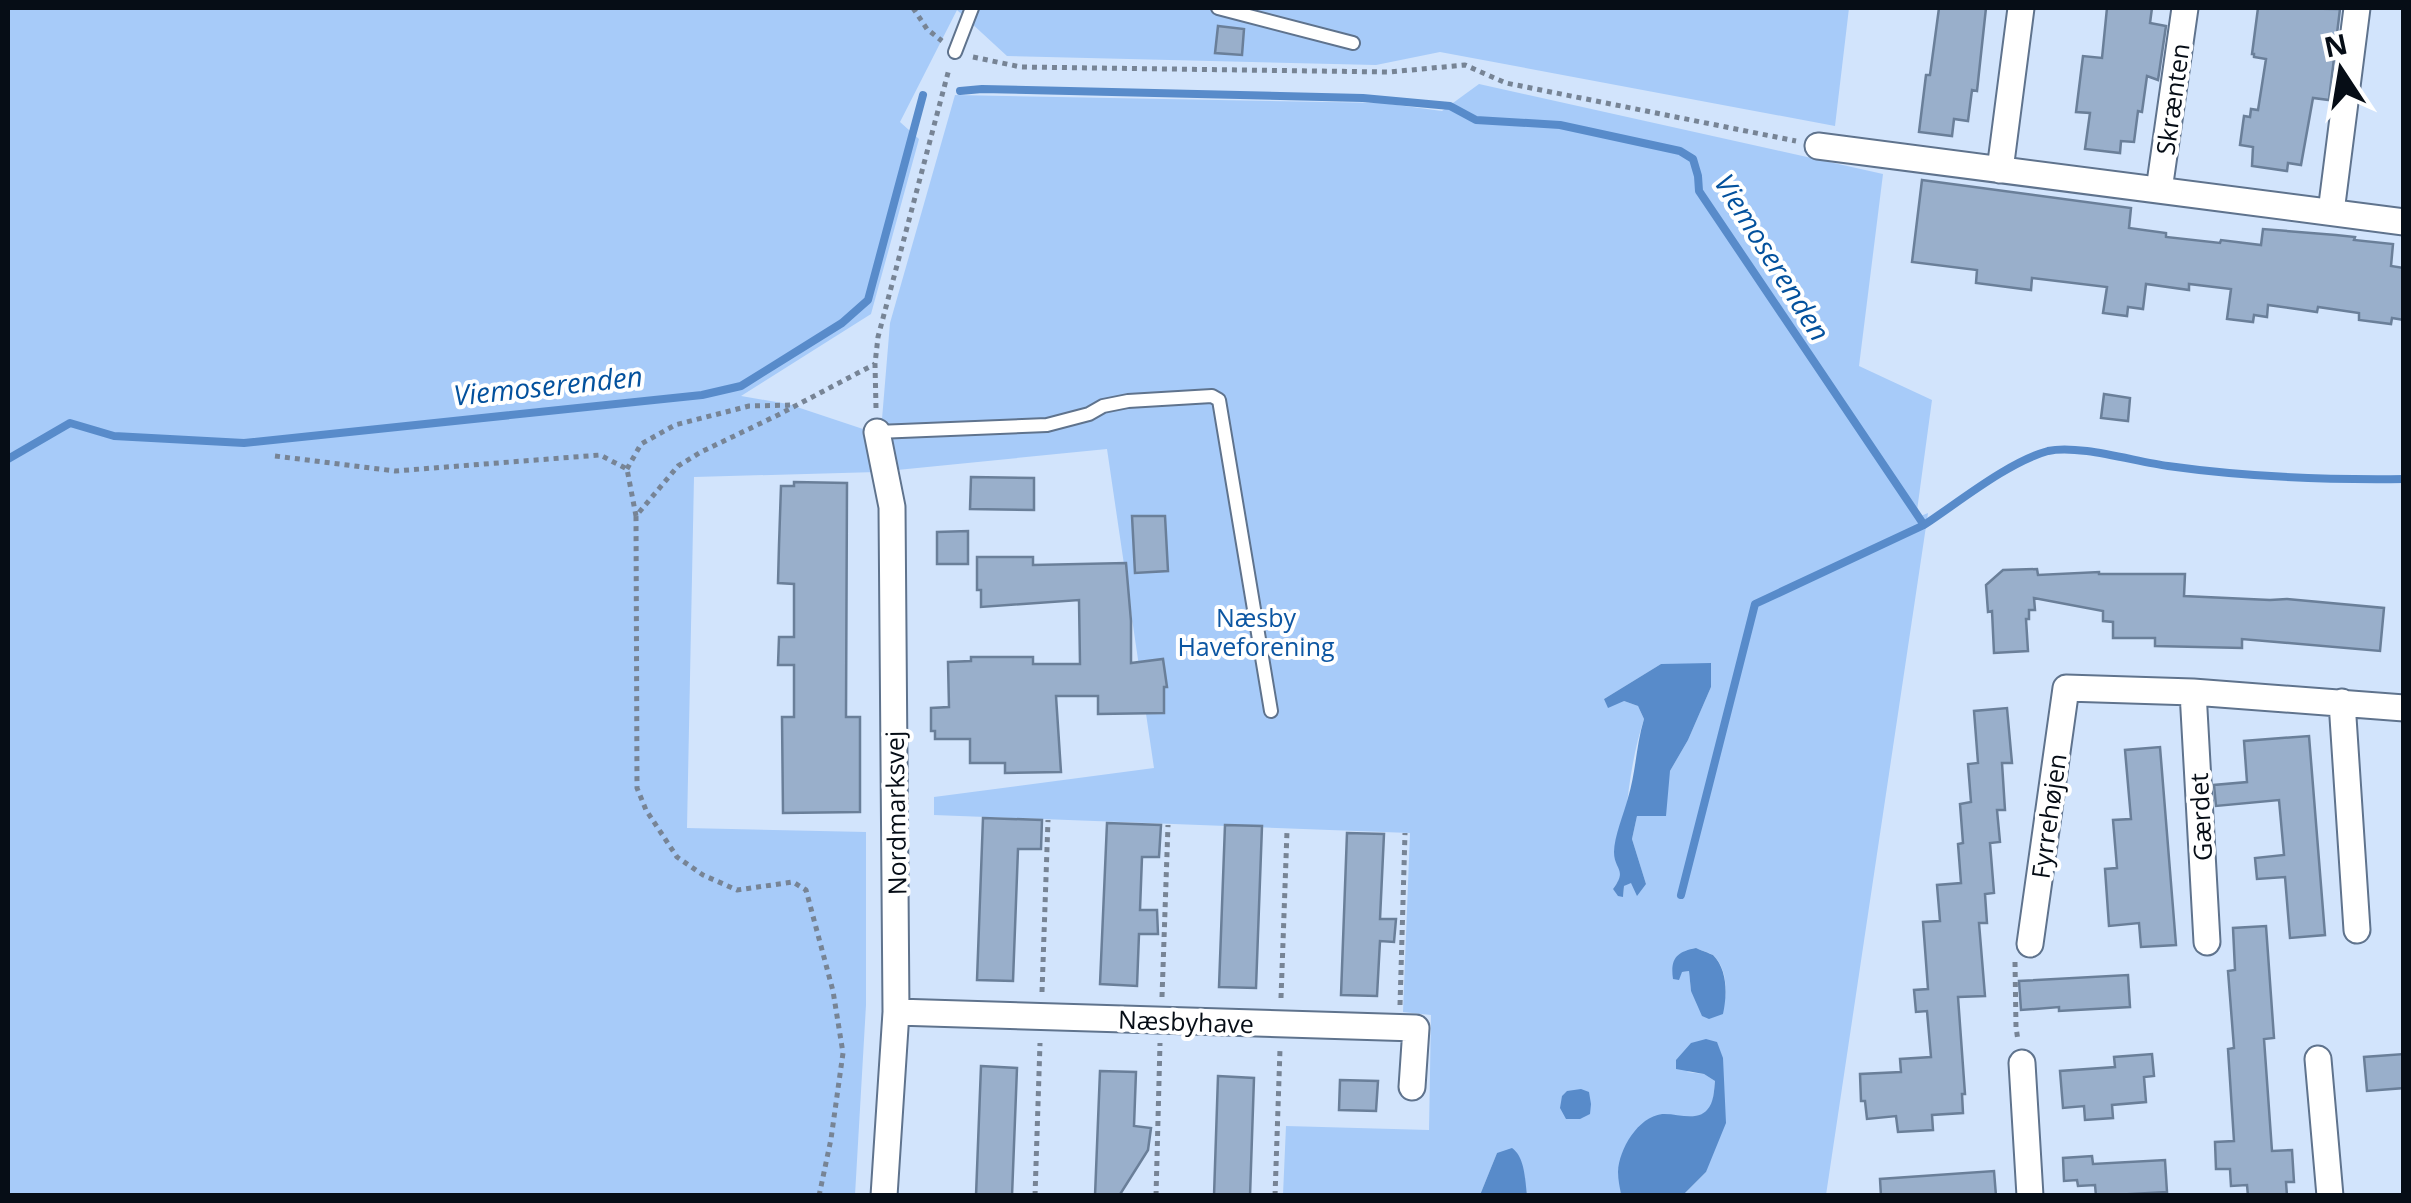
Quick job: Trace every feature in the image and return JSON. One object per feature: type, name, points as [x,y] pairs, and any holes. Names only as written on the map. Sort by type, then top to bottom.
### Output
[{"type":"street","points":[[2000,170],[2022,8]]},
{"type":"street","name":"Skrænten","points":[[2159,190],[2185,8]]},
{"type":"street","points":[[2331,212],[2357,8]]},
{"type":"street","name":"Skrænten","points":[[1818,146],[2404,222]]},
{"type":"street","name":"Nordmarksvej","points":[[878,432],[892,507],[896,1012],[884,1196]]},
{"type":"street","name":"Fyrrehøjen","points":[[2030,944],[2066,688],[2193,692]]},
{"type":"street","points":[[2193,692],[2404,708]]},
{"type":"street","name":"Gærdet","points":[[2193,692],[2207,942]]},
{"type":"street","points":[[2342,702],[2356,930]]},
{"type":"street","name":"Næsbyhave","points":[[896,1012],[1399,1028]]},
{"type":"street","points":[[1399,1028],[1416,1028],[1412,1087]]},
{"type":"street","points":[[2318,1059],[2330,1196]]},
{"type":"street","points":[[2022,1064],[2030,1196]]},
{"type":"lane","points":[[956,52],[972,8]]},
{"type":"lane","points":[[1218,8],[1353,44]]},
{"type":"lane","points":[[878,432],[1047,425],[1128,401],[1212,396],[1219,400],[1272,711]]},
{"type":"path","points":[[913,8],[928,29],[956,52],[1021,67],[1389,72],[1465,65],[1506,83],[1818,146]]},
{"type":"path","points":[[878,432],[874,364],[878,337],[945,79],[956,52]]},
{"type":"path","points":[[636,516],[678,466],[874,364]]},
{"type":"path","points":[[797,405],[749,406],[675,425],[641,444],[626,469],[636,516],[636,788],[676,857],[703,875],[737,890],[793,882],[806,890],[843,1053],[820,1196]]},
{"type":"path","points":[[275,456],[394,471],[600,454],[626,469]]},
{"type":"path","points":[[1399,1028],[1405,834]]},
{"type":"path","points":[[2022,1064],[2016,1027],[2015,962],[2030,944]]},
{"type":"green space","name":"Næsby Haveforening","points":[[8,8],[1849,8],[1835,126],[1440,52],[1376,65],[1007,56],[957,10],[900,122],[919,139],[871,314],[741,396],[788,404],[869,431],[878,467],[890,323],[955,95],[1382,103],[1442,111],[1479,84],[1883,174],[1859,366],[1932,400],[1916,518],[1928,513],[1826,1195],[1683,1195],[1706,1172],[1723,1058],[1687,1072],[1704,1074],[1715,1081],[1711,1107],[1695,1116],[1661,1114],[1618,1169],[1621,1195],[1527,1195],[1521,1161],[1497,1153],[1480,1195],[1283,1195],[1286,1126],[1429,1130],[1431,1015],[1403,1012],[1410,833],[934,815],[934,797],[1154,768],[1107,449],[877,472],[694,477],[687,828],[866,832],[866,1005],[855,1195],[8,1195]],"holes":[[[1661,664],[1711,687],[1688,740],[1637,816],[1632,839],[1646,884],[1631,882],[1624,886],[1623,897],[1613,889],[1621,873],[1631,776],[1644,719],[1638,706],[1604,699]],[[1696,948],[1713,955],[1722,968],[1726,991],[1722,1014],[1691,991],[1689,971],[1682,972]]]},
{"type":"shaded area","points":[[1711,663],[1711,687],[1670,771],[1666,816],[1637,816],[1632,839],[1646,884],[1637,896],[1631,883],[1624,886],[1623,897],[1618,896],[1613,889],[1620,873],[1614,846],[1631,788],[1644,719],[1638,706],[1624,701],[1608,708],[1604,699],[1661,664]]},
{"type":"shaded area","points":[[1696,948],[1713,955],[1724,976],[1723,1014],[1709,1019],[1702,1016],[1691,991],[1689,971],[1682,972],[1679,980],[1673,979],[1676,957]]},
{"type":"shaded area","points":[[1706,1039],[1717,1042],[1723,1058],[1726,1123],[1706,1172],[1683,1195],[1621,1195],[1619,1163],[1626,1144],[1645,1121],[1662,1114],[1697,1116],[1709,1107],[1715,1081],[1704,1074],[1676,1069],[1676,1060],[1691,1043]]},
{"type":"shaded area","points":[[1581,1089],[1589,1092],[1590,1114],[1566,1119],[1560,1108],[1562,1096]]},
{"type":"shaded area","points":[[1512,1148],[1522,1163],[1527,1195],[1480,1195],[1497,1153]]},
{"type":"building","points":[[1939,8],[1986,8],[1977,91],[1972,90],[1968,121],[1954,119],[1952,136],[1919,132]]},
{"type":"building","points":[[2107,8],[2152,8],[2150,23],[2166,26],[2158,80],[2147,76],[2134,142],[2121,141],[2120,153],[2085,149],[2090,113],[2076,112],[2083,56],[2102,58]]},
{"type":"building","points":[[2258,8],[2340,9],[2329,100],[2313,98],[2301,165],[2288,163],[2287,171],[2252,166],[2253,147],[2240,145],[2244,116],[2250,117],[2251,109],[2258,110],[2266,59],[2252,54]]},
{"type":"building","points":[[1218,26],[1244,29],[1242,55],[1215,53]]},
{"type":"building","points":[[1922,180],[2131,208],[2129,228],[2166,233],[2166,237],[2261,245],[2263,229],[2393,244],[2391,266],[2404,268],[2404,320],[2392,318],[2391,324],[2359,320],[2359,313],[2268,305],[2267,317],[2254,315],[2253,322],[2227,319],[2231,289],[2189,284],[2189,290],[2146,284],[2143,309],[2128,307],[2127,316],[2103,313],[2107,287],[2032,278],[2031,290],[1976,283],[1977,270],[1912,262]]},
{"type":"building","points":[[2104,394],[2130,398],[2128,421],[2101,418]]},
{"type":"building","points":[[971,477],[1034,478],[1034,510],[970,509]]},
{"type":"building","points":[[794,482],[847,483],[846,717],[860,717],[860,812],[783,813],[782,717],[794,717],[794,665],[778,665],[779,637],[794,637],[794,584],[778,583],[779,545],[781,486],[794,486]]},
{"type":"building","points":[[1132,516],[1165,516],[1168,571],[1135,573]]},
{"type":"building","points":[[968,531],[968,564],[937,564],[937,532]]},
{"type":"building","points":[[977,557],[1033,557],[1033,565],[1126,563],[1131,663],[1163,659],[1167,687],[1164,713],[1098,714],[1098,696],[1056,696],[1061,772],[1005,773],[1005,763],[970,763],[970,739],[935,739],[931,708],[949,707],[948,662],[971,661],[971,657],[1033,657],[1033,664],[1080,664],[1079,600],[981,607]]},
{"type":"building","points":[[2037,569],[2038,575],[2185,574],[2184,596],[2287,599],[2384,608],[2380,651],[2242,639],[2242,648],[2155,646],[2155,638],[2113,638],[2113,622],[2103,621],[2103,611],[2034,598],[2035,610],[2029,610],[2026,619],[2028,651],[1994,653],[1986,585],[2003,570]]},
{"type":"building","points":[[2007,708],[2012,763],[2002,763],[2005,810],[1997,810],[2000,842],[1990,843],[1994,893],[1985,894],[1987,923],[1979,923],[1985,996],[1958,997],[1963,1113],[1932,1115],[1933,1130],[1898,1132],[1896,1116],[1867,1119],[1865,1101],[1861,1101],[1860,1074],[1901,1072],[1900,1059],[1931,1057],[1927,1011],[1916,1012],[1914,990],[1928,989],[1923,922],[1940,921],[1937,885],[1961,883],[1960,804],[1971,802],[1968,764],[1978,763],[1974,711]]},
{"type":"building","points":[[2309,736],[2325,935],[2290,938],[2285,877],[2257,879],[2255,858],[2284,855],[2279,800],[2216,806],[2214,785],[2247,782],[2244,741]]},
{"type":"building","points":[[2160,747],[2176,945],[2141,947],[2139,923],[2109,926],[2105,869],[2117,868],[2113,820],[2131,819],[2125,750]]},
{"type":"building","points":[[983,818],[1042,820],[1041,849],[1018,849],[1013,981],[977,980]]},
{"type":"building","points":[[1107,823],[1161,825],[1159,857],[1142,857],[1140,910],[1157,910],[1158,934],[1139,934],[1137,986],[1100,984]]},
{"type":"building","points":[[1225,825],[1262,826],[1256,988],[1219,987]]},
{"type":"building","points":[[1347,833],[1384,834],[1380,919],[1396,919],[1394,942],[1380,941],[1377,996],[1341,995]]},
{"type":"building","points":[[2266,926],[2274,1038],[2264,1039],[2272,1151],[2292,1150],[2294,1182],[2286,1182],[2287,1196],[2248,1196],[2247,1185],[2231,1186],[2230,1169],[2216,1169],[2215,1142],[2234,1141],[2228,1049],[2234,1048],[2228,971],[2235,970],[2233,928]]},
{"type":"building","points":[[2128,975],[2130,1007],[2021,1010],[2019,981]]},
{"type":"building","points":[[2152,1054],[2154,1076],[2144,1077],[2146,1102],[2112,1105],[2113,1118],[2085,1120],[2084,1106],[2063,1108],[2060,1071],[2115,1067],[2114,1057]]},
{"type":"building","points":[[2404,1054],[2404,1088],[2367,1091],[2364,1057]]},
{"type":"building","points":[[981,1066],[1017,1068],[1012,1196],[976,1196]]},
{"type":"building","points":[[1100,1071],[1136,1072],[1134,1126],[1151,1128],[1148,1150],[1119,1196],[1095,1196]]},
{"type":"building","points":[[1218,1076],[1254,1078],[1250,1196],[1214,1196]]},
{"type":"building","points":[[1340,1080],[1378,1081],[1376,1111],[1339,1110]]},
{"type":"building","points":[[2092,1156],[2093,1164],[2165,1160],[2167,1192],[2096,1196],[2095,1185],[2078,1186],[2077,1180],[2064,1181],[2063,1158]]},
{"type":"building","points":[[1994,1171],[1996,1196],[1881,1196],[1880,1179]]},
{"type":"waterway","name":"Viemoserenden","points":[[960,91],[1363,98],[1450,106],[1476,120],[1560,125],[1680,151],[1693,159],[1699,191],[1924,525],[2017,464],[2060,449],[2227,473],[2404,479]]},
{"type":"waterway","name":"Viemoserenden","points":[[8,459],[70,423],[114,436],[244,443],[702,395],[741,386],[842,323],[868,300],[923,95]]},
{"type":"waterway","points":[[1681,895],[1755,604],[1924,525]]}]
